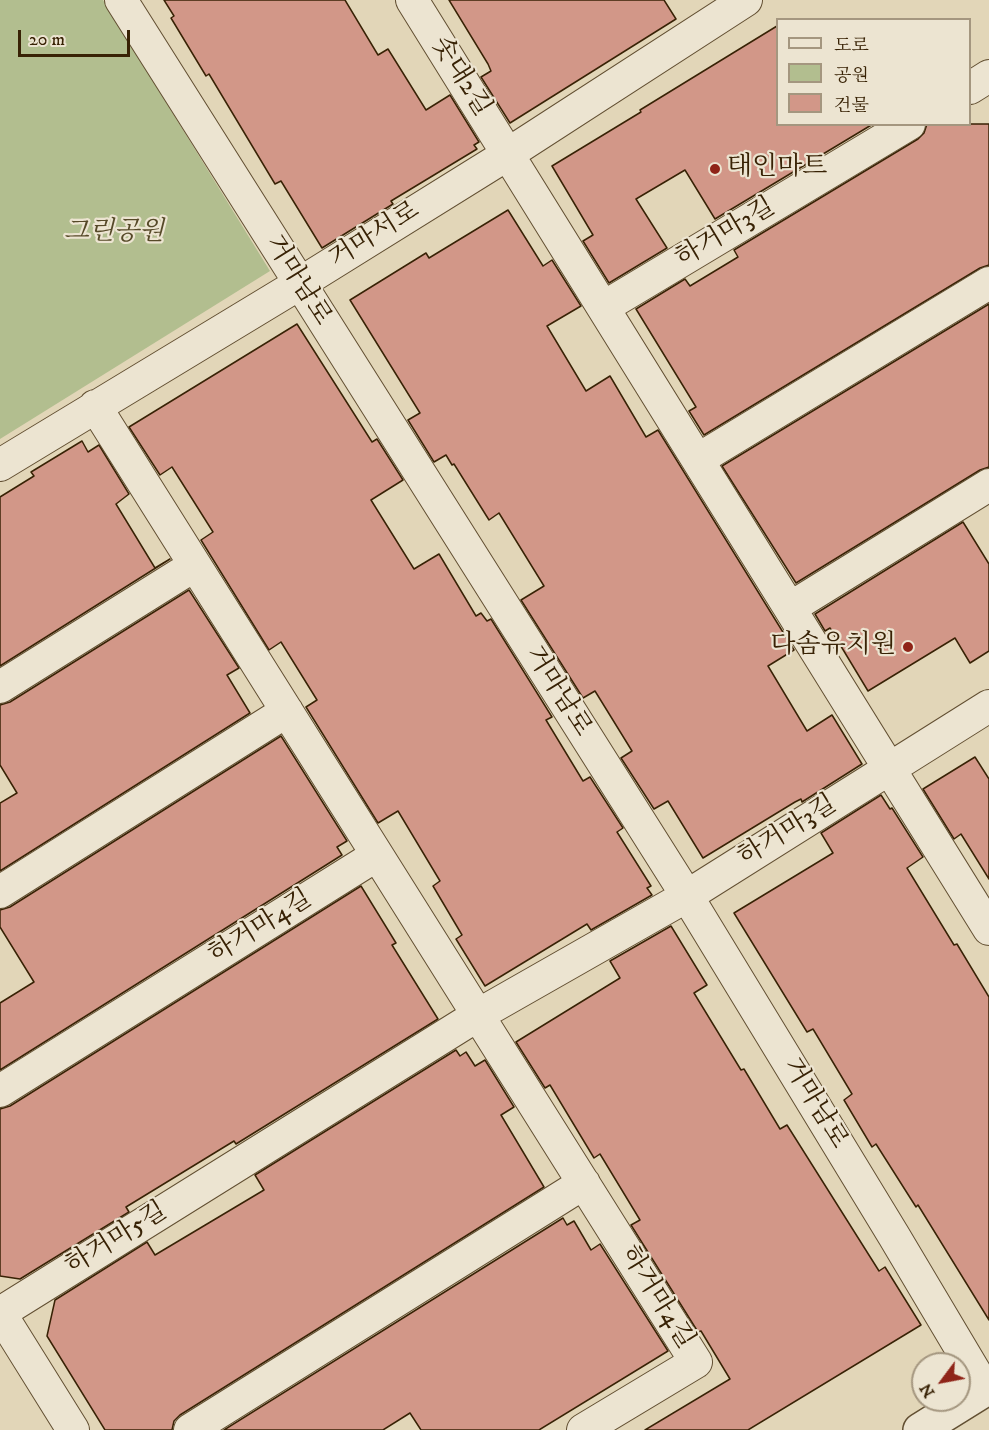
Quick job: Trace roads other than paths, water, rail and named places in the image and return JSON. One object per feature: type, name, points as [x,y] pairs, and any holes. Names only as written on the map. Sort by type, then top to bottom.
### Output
[{"type":"street","name":"거마남로","points":[[121,0],[687,896],[987,1388]]},
{"type":"street","name":"솟대2길","points":[[412,0],[508,154]]},
{"type":"street","name":"거마서로","points":[[0,465],[508,154],[746,0]]},
{"type":"street","points":[[971,87],[989,76]]},
{"type":"street","name":"하거마3길","points":[[604,307],[906,126]]},
{"type":"street","points":[[508,154],[989,929]]},
{"type":"street","points":[[699,459],[989,283]]},
{"type":"street","name":"하거마4길","points":[[95,406],[696,1362],[583,1430]]},
{"type":"street","points":[[790,608],[989,485]]},
{"type":"street","points":[[0,687],[195,565]]},
{"type":"street","name":"하거마3길","points":[[687,896],[989,706]]},
{"type":"street","points":[[0,892],[287,711]]},
{"type":"street","name":"하거마4길","points":[[0,1091],[377,855]]},
{"type":"street","points":[[478,1015],[687,896]]},
{"type":"street","name":"하거마5길","points":[[73,1430],[0,1313],[478,1015]]},
{"type":"street","points":[[190,1430],[584,1183]]},
{"type":"street","points":[[920,1430],[987,1388]]},
{"type":"place","name":"태인마트","points":[[715,169]]},
{"type":"place","name":"다솜유치원","points":[[908,647]]},
{"type":"park label","name":"그린공원","points":[[114,234]]}]
